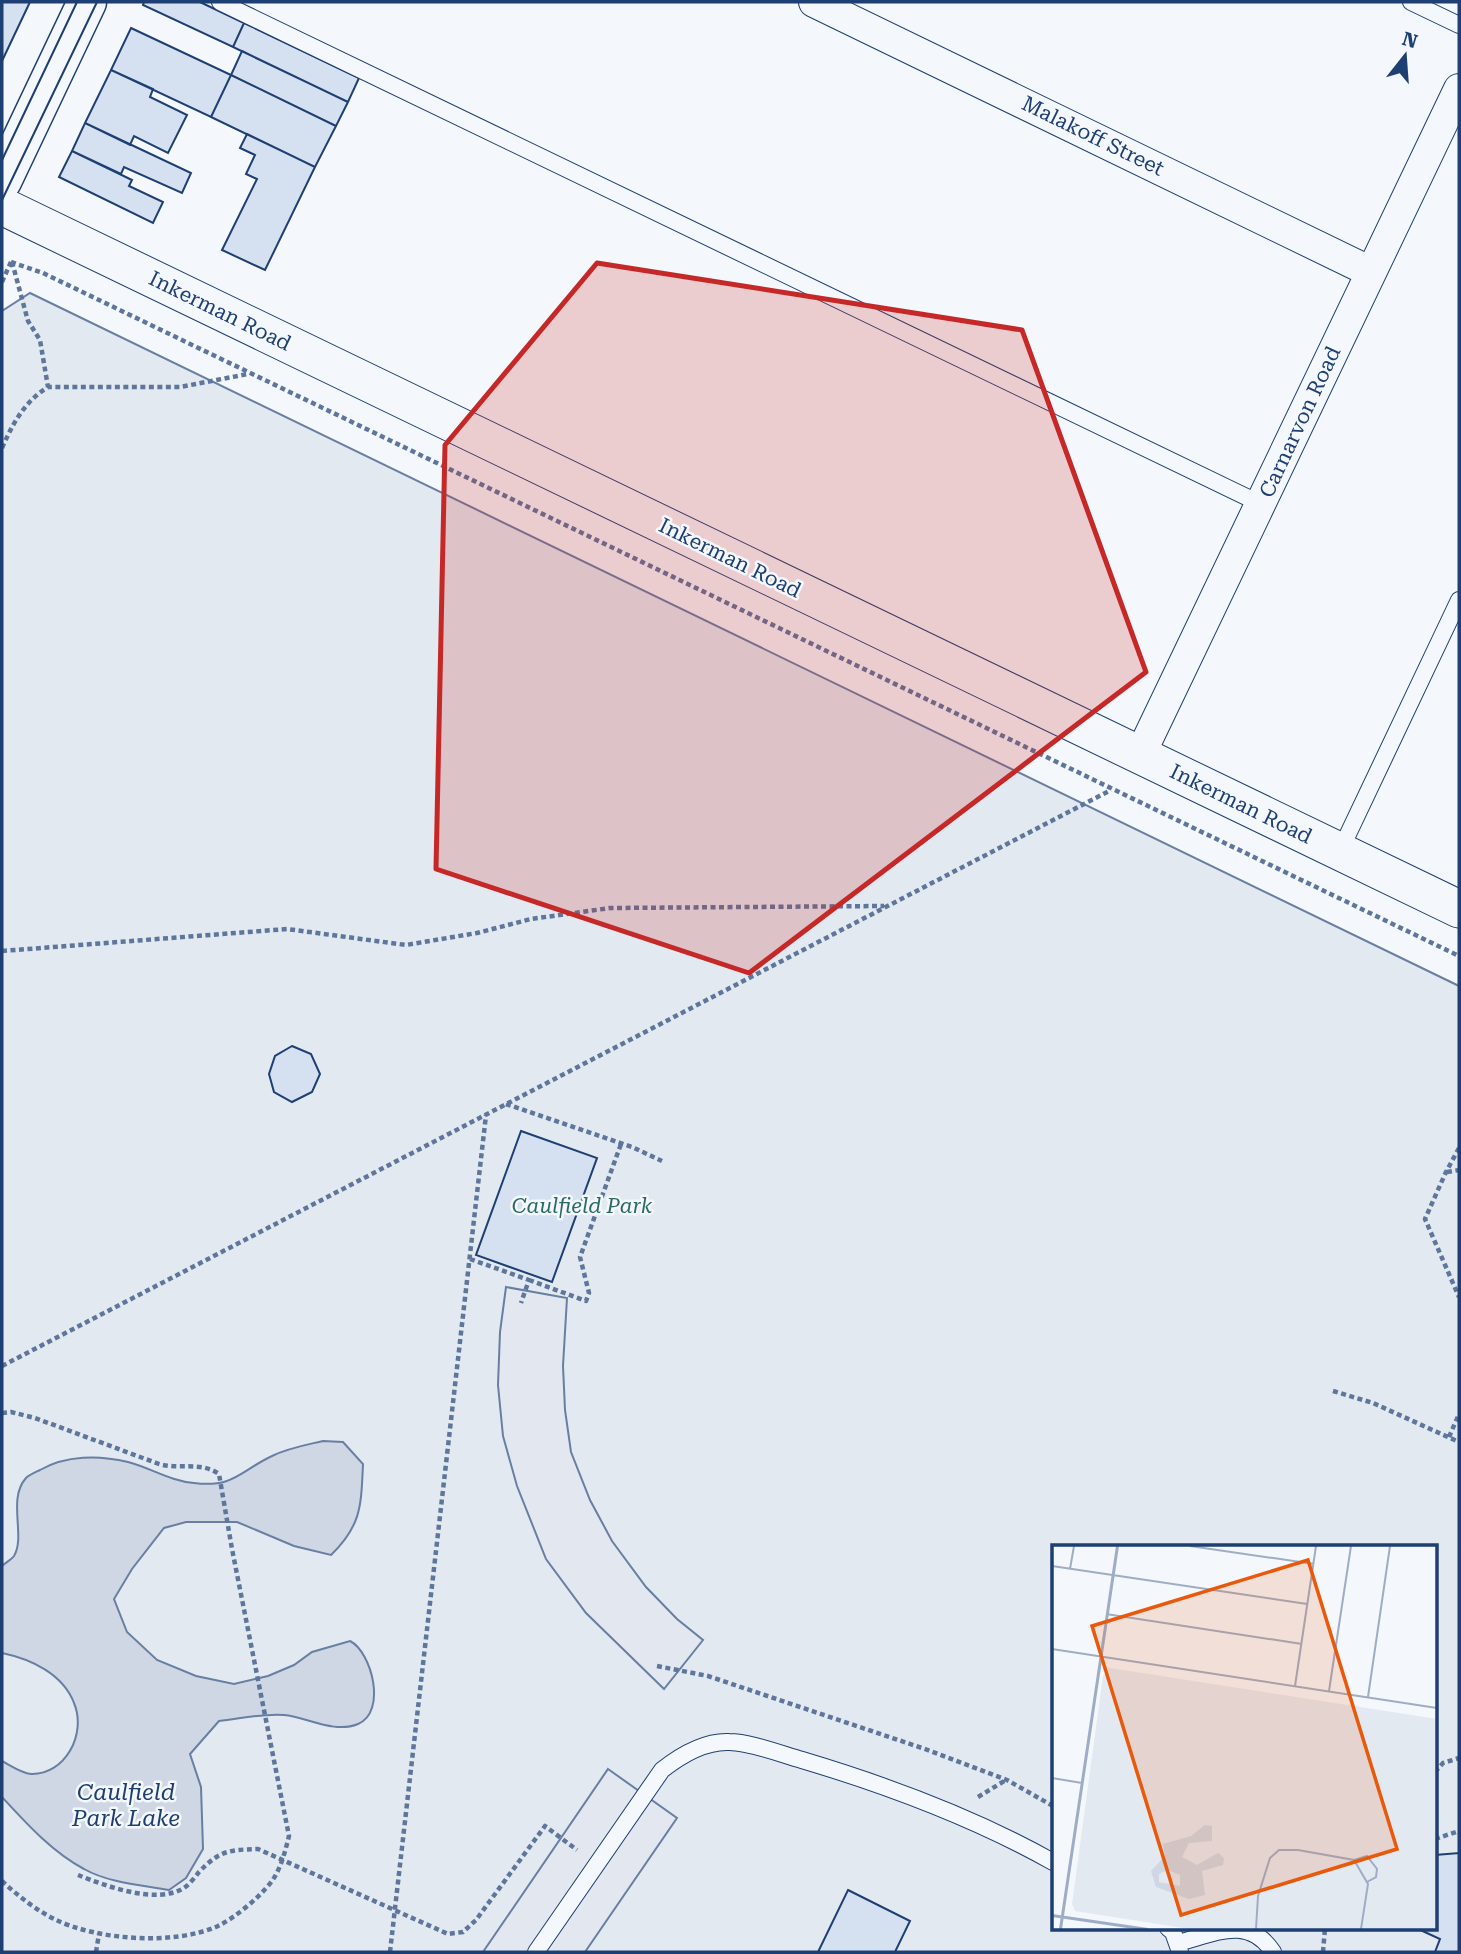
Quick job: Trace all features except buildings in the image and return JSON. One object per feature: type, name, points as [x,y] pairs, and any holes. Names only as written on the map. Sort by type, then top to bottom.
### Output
[{"type":"main road","points":[[2,181],[87,2]]},
{"type":"street","name":"Malakoff Street","points":[[814,2],[1371,272]]},
{"type":"street","name":"Carnarvon Road","points":[[1140,755],[1459,89]]},
{"type":"street","name":"Inkerman Road","points":[[2,206],[1459,909]]},
{"type":"lane","points":[[220,2],[1261,504]]},
{"type":"lane","points":[[1411,2],[1459,25]]},
{"type":"lane","points":[[1340,851],[1459,600]]},
{"type":"lane","points":[[536,1952],[662,1770],[692,1750],[721,1742],[733,1741],[903,1792],[953,1812],[1052,1862]]},
{"type":"lane","points":[[1170,1930],[1179,1948],[1234,1930]]},
{"type":"lane","points":[[1246,1930],[1266,1941],[1273,1952]]},
{"type":"path","points":[[2,282],[11,262]]},
{"type":"path","points":[[11,262],[43,273],[1459,956]]},
{"type":"path","points":[[11,262],[28,321],[40,340],[48,387]]},
{"type":"path","points":[[2,447],[23,408],[35,395],[48,387],[180,387],[250,374]]},
{"type":"path","points":[[2,1366],[1112,789]]},
{"type":"path","points":[[2,951],[286,929],[406,945],[477,933],[531,919],[610,908],[888,906]]},
{"type":"path","points":[[506,1104],[662,1161]]},
{"type":"path","points":[[390,1952],[486,1114]]},
{"type":"path","points":[[470,1259],[586,1301],[589,1293],[580,1257],[621,1144]]},
{"type":"path","points":[[1459,1148],[1425,1219],[1459,1294]]},
{"type":"path","points":[[1446,1172],[1459,1170]]},
{"type":"path","points":[[521,1303],[529,1280]]},
{"type":"path","points":[[1333,1391],[1383,1406],[1459,1442]]},
{"type":"path","points":[[2,1412],[35,1418],[159,1464],[175,1467],[204,1466],[219,1474],[289,1836],[283,1860],[271,1882],[246,1906],[218,1926],[173,1936],[99,1934],[56,1919],[25,1901],[2,1881]]},
{"type":"path","points":[[1449,1437],[1459,1414]]},
{"type":"path","points":[[657,1666],[708,1676],[925,1749],[1007,1780],[1052,1805]]},
{"type":"path","points":[[1436,1771],[1443,1763],[1459,1758]]},
{"type":"path","points":[[78,1875],[100,1884],[167,1896],[186,1887],[216,1855],[236,1850],[258,1849],[449,1934],[463,1932],[476,1920],[545,1826],[597,1865]]},
{"type":"path","points":[[1436,1839],[1459,1831]]},
{"type":"path","points":[[1323,1952],[1325,1930]]},
{"type":"path","points":[[96,1952],[99,1934]]},
{"type":"highlighted area","points":[[597,263],[1022,330],[1146,672],[749,973],[436,869],[445,445]]},
{"type":"green space","name":"Caulfield Park","points":[[30,293],[1459,986],[1459,1952],[2,1952],[2,311]]},
{"type":"shaded area","points":[[506,1287],[567,1298],[563,1366],[565,1410],[571,1452],[590,1500],[612,1541],[646,1587],[677,1619],[703,1640],[664,1689],[586,1613],[546,1559],[517,1486],[503,1436],[498,1385],[500,1332]]},
{"type":"shaded area","points":[[608,1769],[677,1818],[585,1952],[483,1952]]},
{"type":"water","name":"Caulfield Park Lake","points":[[323,1441],[343,1442],[363,1464],[358,1514],[349,1534],[331,1555],[294,1546],[237,1522],[186,1522],[164,1528],[132,1569],[114,1599],[127,1632],[157,1660],[196,1676],[234,1684],[268,1676],[294,1665],[312,1652],[350,1641],[365,1657],[373,1682],[372,1708],[367,1717],[349,1727],[276,1715],[219,1721],[190,1754],[201,1787],[203,1849],[186,1878],[169,1890],[114,1880],[84,1869],[50,1846],[2,1797],[2,1761],[20,1771],[43,1773],[63,1760],[75,1739],[78,1727],[74,1703],[54,1676],[24,1659],[2,1653],[2,1566],[13,1557],[17,1548],[17,1507],[21,1487],[27,1477],[50,1465],[72,1459],[94,1458],[128,1462],[185,1482],[219,1483],[236,1477],[278,1453]]},
{"type":"tram line","points":[[2,160],[77,2]]},
{"type":"tram line","points":[[2,200],[97,2]]}]
